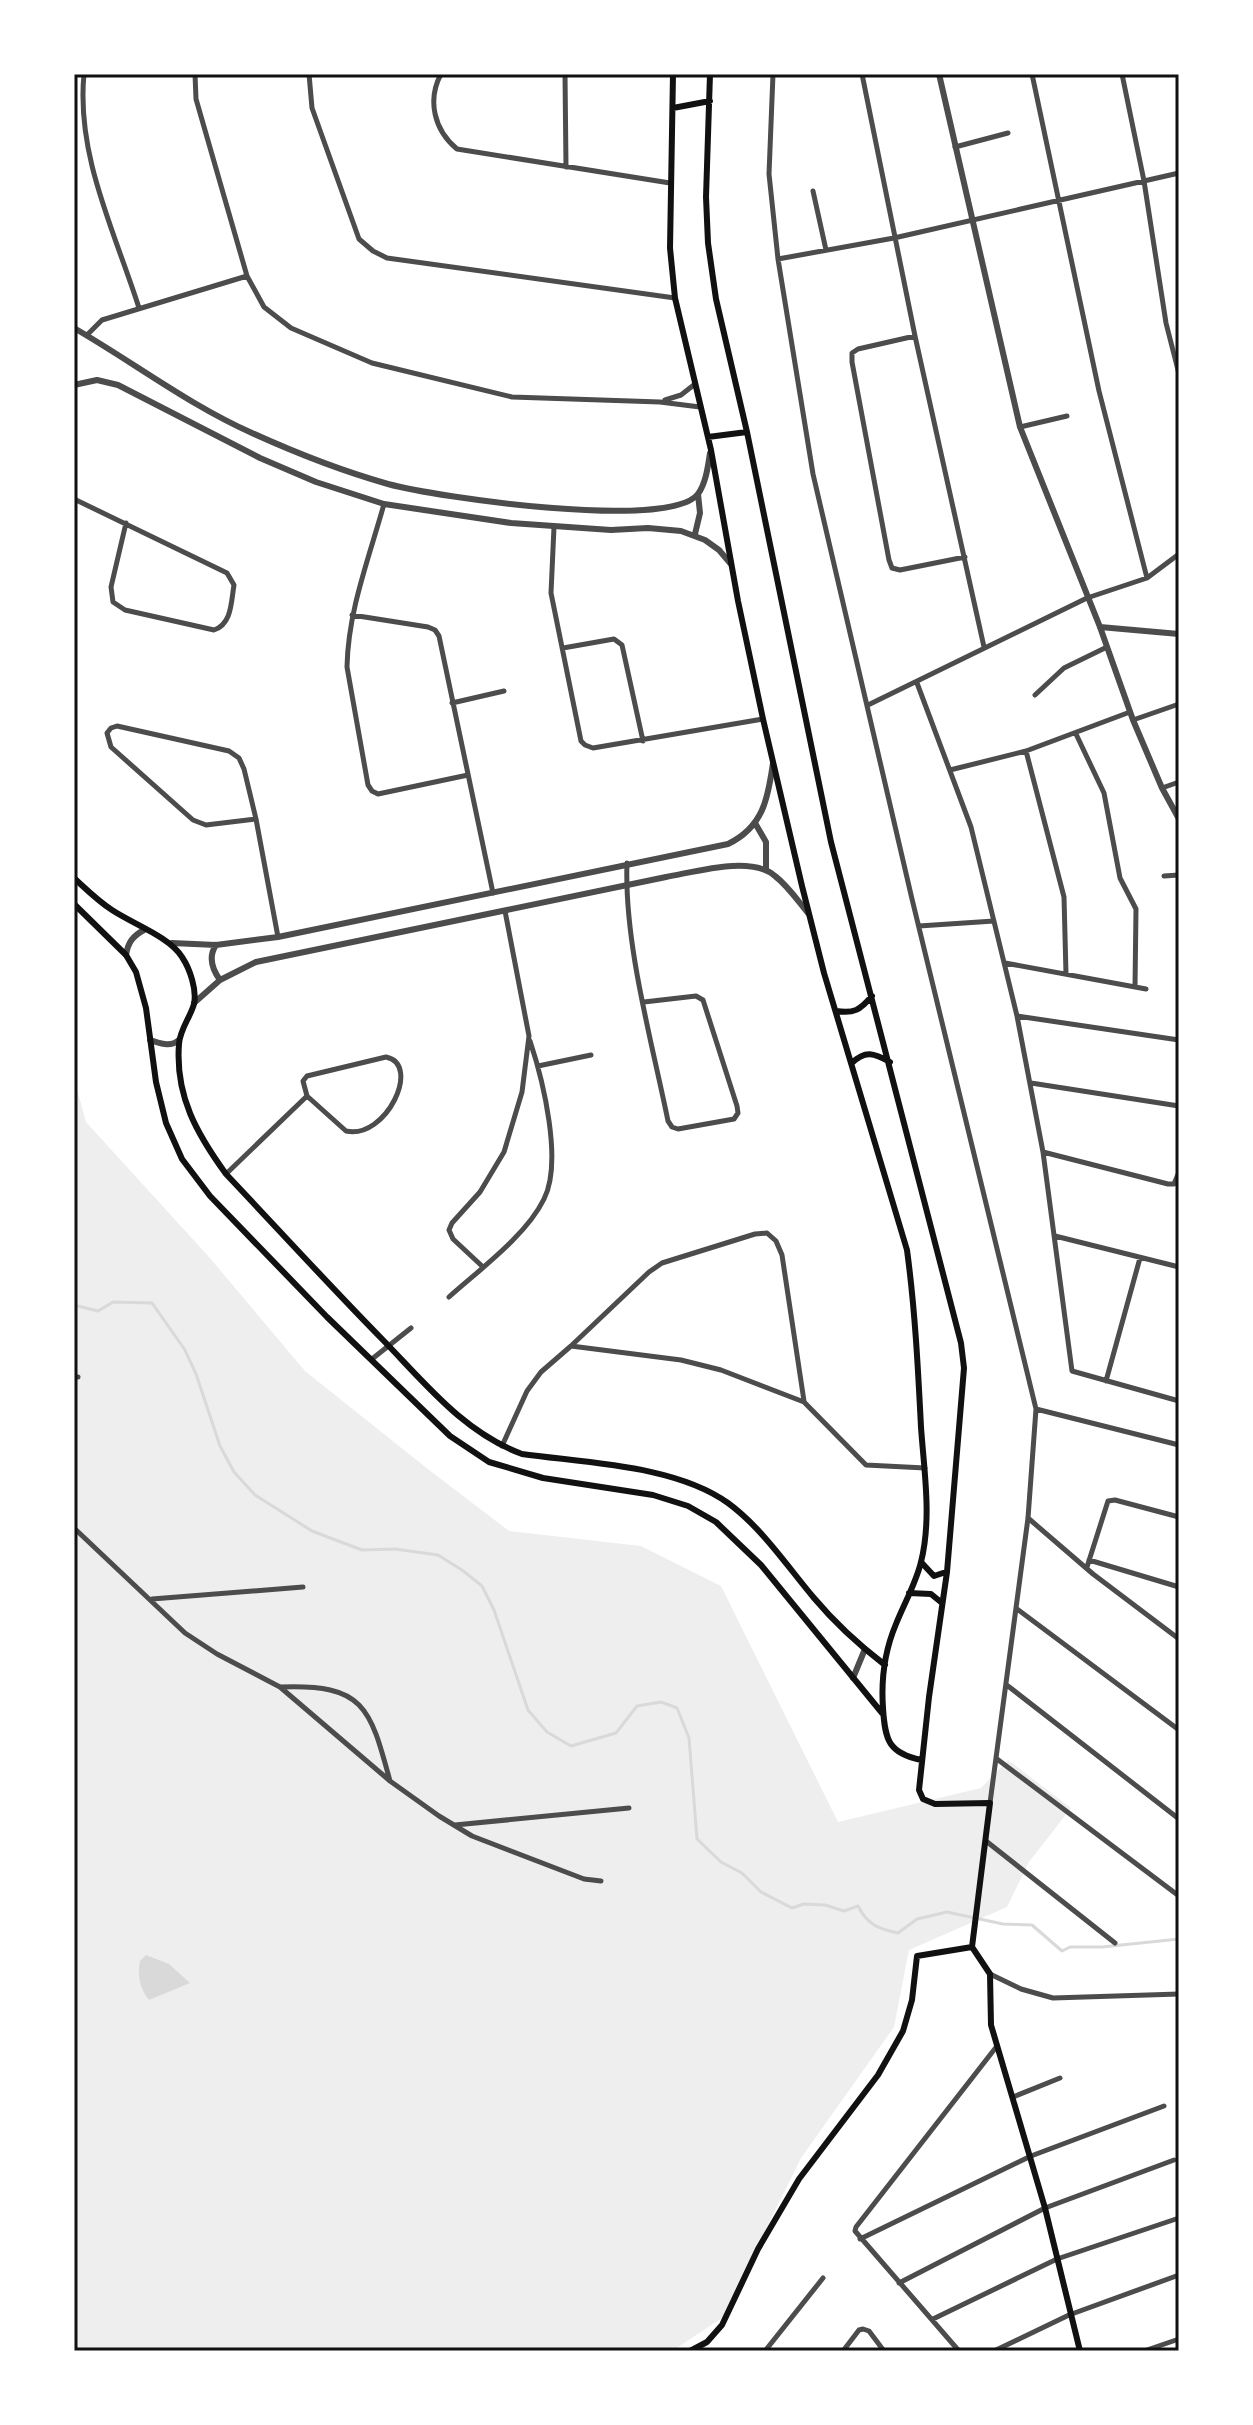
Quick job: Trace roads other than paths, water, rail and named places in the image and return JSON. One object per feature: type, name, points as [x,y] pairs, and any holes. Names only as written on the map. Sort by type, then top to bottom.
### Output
[{"type":"main road","points":[[673,74],[670,248],[675,298],[711,450],[763,719],[810,916],[907,1250],[913,1296],[926,1500],[921,1562],[894,1628],[885,1665],[883,1713],[893,1749],[902,1756],[921,1760]]},
{"type":"main road","points":[[710,74],[706,197],[708,243],[725,342],[747,432],[831,842],[961,1343],[964,1368],[947,1572],[919,1790],[923,1799],[935,1804],[990,1803],[972,1944],[990,1974],[991,2025],[1031,2156],[1080,2351]]},
{"type":"main road","points":[[673,108],[710,101]]},
{"type":"main road","points":[[708,437],[747,432]]},
{"type":"main road","points":[[74,878],[108,908],[172,943],[184,959],[193,982],[194,1003],[179,1040],[178,1072],[190,1118],[204,1144],[226,1174],[430,1391],[470,1427],[522,1454],[662,1475],[696,1487],[727,1503],[759,1531],[817,1601],[885,1665]]},
{"type":"main road","points":[[74,904],[126,955],[142,990],[156,1082],[166,1123],[182,1159],[210,1196],[327,1317],[450,1436],[489,1462],[543,1478],[653,1495],[688,1506],[716,1522],[761,1565],[883,1713]]},
{"type":"main road","points":[[836,1011],[858,1011],[872,996]]},
{"type":"main road","points":[[852,1063],[860,1055],[868,1053],[890,1062]]},
{"type":"main road","points":[[921,1562],[934,1576],[947,1572]]},
{"type":"main road","points":[[909,1593],[931,1594],[942,1603]]},
{"type":"main road","points":[[690,2351],[707,2342],[722,2325],[758,2249],[799,2179],[878,2075],[903,2031],[912,2000],[917,1956],[972,1944]]},
{"type":"street","points":[[84,74],[82,89],[89,159],[139,308]]},
{"type":"street","points":[[195,74],[196,99],[247,276],[264,307],[291,328],[372,363],[512,397],[660,402],[700,407]]},
{"type":"street","points":[[309,74],[312,108],[317,123],[359,239],[373,251],[387,258],[675,298]]},
{"type":"street","points":[[441,74],[435,86],[433,105],[445,139],[457,149],[670,183]]},
{"type":"street","points":[[565,74],[566,167]]},
{"type":"street","points":[[773,74],[769,174],[778,259],[813,474],[1036,1409],[1028,1518],[990,1803]]},
{"type":"street","points":[[862,74],[894,238],[984,647]]},
{"type":"street","points":[[939,74],[1020,427],[1100,627],[1133,720],[1179,819]]},
{"type":"street","points":[[1032,74],[1099,391],[1147,578]]},
{"type":"street","points":[[1122,74],[1144,181],[1166,323],[1179,374]]},
{"type":"street","points":[[955,147],[1008,133]]},
{"type":"street","points":[[778,259],[894,238],[1179,173]]},
{"type":"street","points":[[813,191],[826,250]]},
{"type":"street","points":[[87,335],[102,320],[247,276]]},
{"type":"street","points":[[74,328],[214,414],[250,432],[307,456],[389,484],[489,501],[601,511],[667,508],[688,502],[698,494],[707,474],[711,450]]},
{"type":"street","points":[[915,336],[852,353],[889,560],[892,568],[900,570],[965,557]]},
{"type":"street","points":[[74,385],[97,380],[118,385],[260,458],[316,482],[384,504],[511,523],[611,530],[648,528],[695,534],[719,550],[731,563]]},
{"type":"street","points":[[660,402],[681,395],[695,384]]},
{"type":"street","points":[[1020,427],[1067,416]]},
{"type":"street","points":[[695,534],[700,513],[698,494]]},
{"type":"street","points":[[74,499],[126,523],[227,573],[234,585],[227,621],[221,628],[214,630],[125,610],[113,602],[111,587],[126,523]]},
{"type":"street","points":[[384,504],[352,615],[347,667],[368,785],[378,794],[468,775]]},
{"type":"street","points":[[554,527],[550,580],[581,741],[585,745],[593,748],[643,741],[763,719]]},
{"type":"street","points":[[868,705],[1087,598],[1147,578],[1179,554]]},
{"type":"street","points":[[352,615],[435,630],[439,636],[493,894]]},
{"type":"street","points":[[1100,627],[1179,634]]},
{"type":"street","points":[[563,648],[619,640],[643,741]]},
{"type":"street","points":[[1035,695],[1064,668],[1107,647]]},
{"type":"street","points":[[917,683],[971,827],[1017,1016],[1043,1152],[1072,1371],[1178,1400],[1179,1389]]},
{"type":"street","points":[[452,703],[504,691]]},
{"type":"street","points":[[1133,720],[1179,704]]},
{"type":"street","points":[[950,770],[1026,751],[1130,712]]},
{"type":"street","points":[[256,819],[206,825],[193,820],[111,747],[107,733],[117,726],[234,754],[244,769],[256,819],[278,937]]},
{"type":"street","points":[[1076,734],[1100,782],[1120,878],[1136,909],[1135,987]]},
{"type":"street","points":[[1026,751],[1064,897],[1066,974]]},
{"type":"street","points":[[172,943],[216,945],[278,937],[728,844],[745,836],[764,806],[773,759]]},
{"type":"street","points":[[1162,788],[1179,782]]},
{"type":"street","points":[[755,823],[766,842],[766,869]]},
{"type":"street","points":[[627,863],[626,886],[644,1002],[668,1121],[678,1129],[734,1119],[738,1113],[724,1059],[700,997],[644,1002]]},
{"type":"street","points":[[194,1003],[220,980],[256,962],[733,866],[766,869],[810,916]]},
{"type":"street","points":[[1164,876],[1179,875]]},
{"type":"street","points":[[449,1297],[522,1229],[548,1189],[552,1155],[538,1066],[529,1036],[505,911]]},
{"type":"street","points":[[919,926],[994,921]]},
{"type":"street","points":[[126,955],[134,935],[144,930]]},
{"type":"street","points":[[216,945],[211,959],[220,980]]},
{"type":"street","points":[[1005,963],[1146,989]]},
{"type":"street","points":[[1017,1016],[1179,1040]]},
{"type":"street","points":[[483,1267],[453,1239],[449,1230],[480,1192],[504,1152],[522,1092],[529,1036]]},
{"type":"street","points":[[150,1040],[164,1044],[174,1044],[179,1040]]},
{"type":"street","points":[[538,1066],[591,1055]]},
{"type":"street","points":[[386,1057],[393,1058],[401,1071],[392,1106],[378,1123],[362,1131],[346,1131],[307,1096],[303,1081],[307,1076],[386,1057]]},
{"type":"street","points":[[1031,1083],[1179,1106]]},
{"type":"street","points":[[226,1174],[307,1096]]},
{"type":"street","points":[[1043,1152],[1168,1184],[1174,1184],[1179,1172]]},
{"type":"street","points":[[502,1446],[527,1391],[541,1372],[649,1272],[662,1263],[755,1234],[767,1233],[776,1241],[782,1255],[804,1402]]},
{"type":"street","points":[[1055,1236],[1179,1267]]},
{"type":"street","points":[[1106,1381],[1140,1258]]},
{"type":"street","points":[[372,1359],[411,1328]]},
{"type":"street","points":[[571,1346],[681,1360],[721,1370],[804,1402],[866,1465],[925,1468]]},
{"type":"street","points":[[1036,1409],[1179,1445]]},
{"type":"street","points":[[1088,1564],[1108,1501],[1115,1500],[1179,1517]]},
{"type":"street","points":[[1028,1518],[1179,1639]]},
{"type":"street","points":[[74,1528],[185,1633],[217,1654],[280,1687],[390,1781],[454,1825],[472,1836],[584,1879],[601,1881]]},
{"type":"street","points":[[1088,1564],[1179,1587]]},
{"type":"street","points":[[151,1599],[303,1587]]},
{"type":"street","points":[[1017,1609],[1179,1730]]},
{"type":"street","points":[[853,1678],[865,1649]]},
{"type":"street","points":[[280,1687],[302,1686],[343,1692],[355,1700],[367,1713],[390,1781]]},
{"type":"street","points":[[1007,1686],[1179,1819]]},
{"type":"street","points":[[997,1759],[1179,1896]]},
{"type":"street","points":[[454,1825],[629,1808]]},
{"type":"street","points":[[985,1840],[1115,1943]]},
{"type":"street","points":[[990,1974],[1021,1989],[1053,1998],[1179,1994]]},
{"type":"street","points":[[959,2351],[860,2239],[856,2227],[997,2046]]},
{"type":"street","points":[[1013,2097],[1060,2078]]},
{"type":"street","points":[[860,2239],[1031,2156],[1164,2106]]},
{"type":"street","points":[[899,2283],[1045,2208],[1174,2160]]},
{"type":"street","points":[[933,2319],[1057,2259],[1179,2218]]},
{"type":"street","points":[[994,2351],[1069,2315],[1179,2275]]},
{"type":"street","points":[[765,2351],[823,2278]]},
{"type":"street","points":[[843,2351],[863,2329],[869,2331],[884,2351]]},
{"type":"street","points":[[1144,2351],[1179,2339]]},
{"type":"waterway","points":[[74,1305],[98,1311],[113,1302],[152,1303],[185,1350],[220,1446],[234,1472],[255,1495],[312,1531],[362,1550],[395,1549],[438,1555],[482,1586],[494,1610],[528,1710],[547,1732],[571,1746],[616,1733],[637,1706],[661,1702],[677,1708],[689,1738],[697,1839],[721,1862],[742,1873],[761,1892],[792,1908],[804,1904],[825,1905],[844,1911],[858,1906],[874,1925],[898,1933],[917,1919],[947,1912],[1003,1924],[1032,1925],[1062,1951],[1070,1947],[1179,1939]]}]
